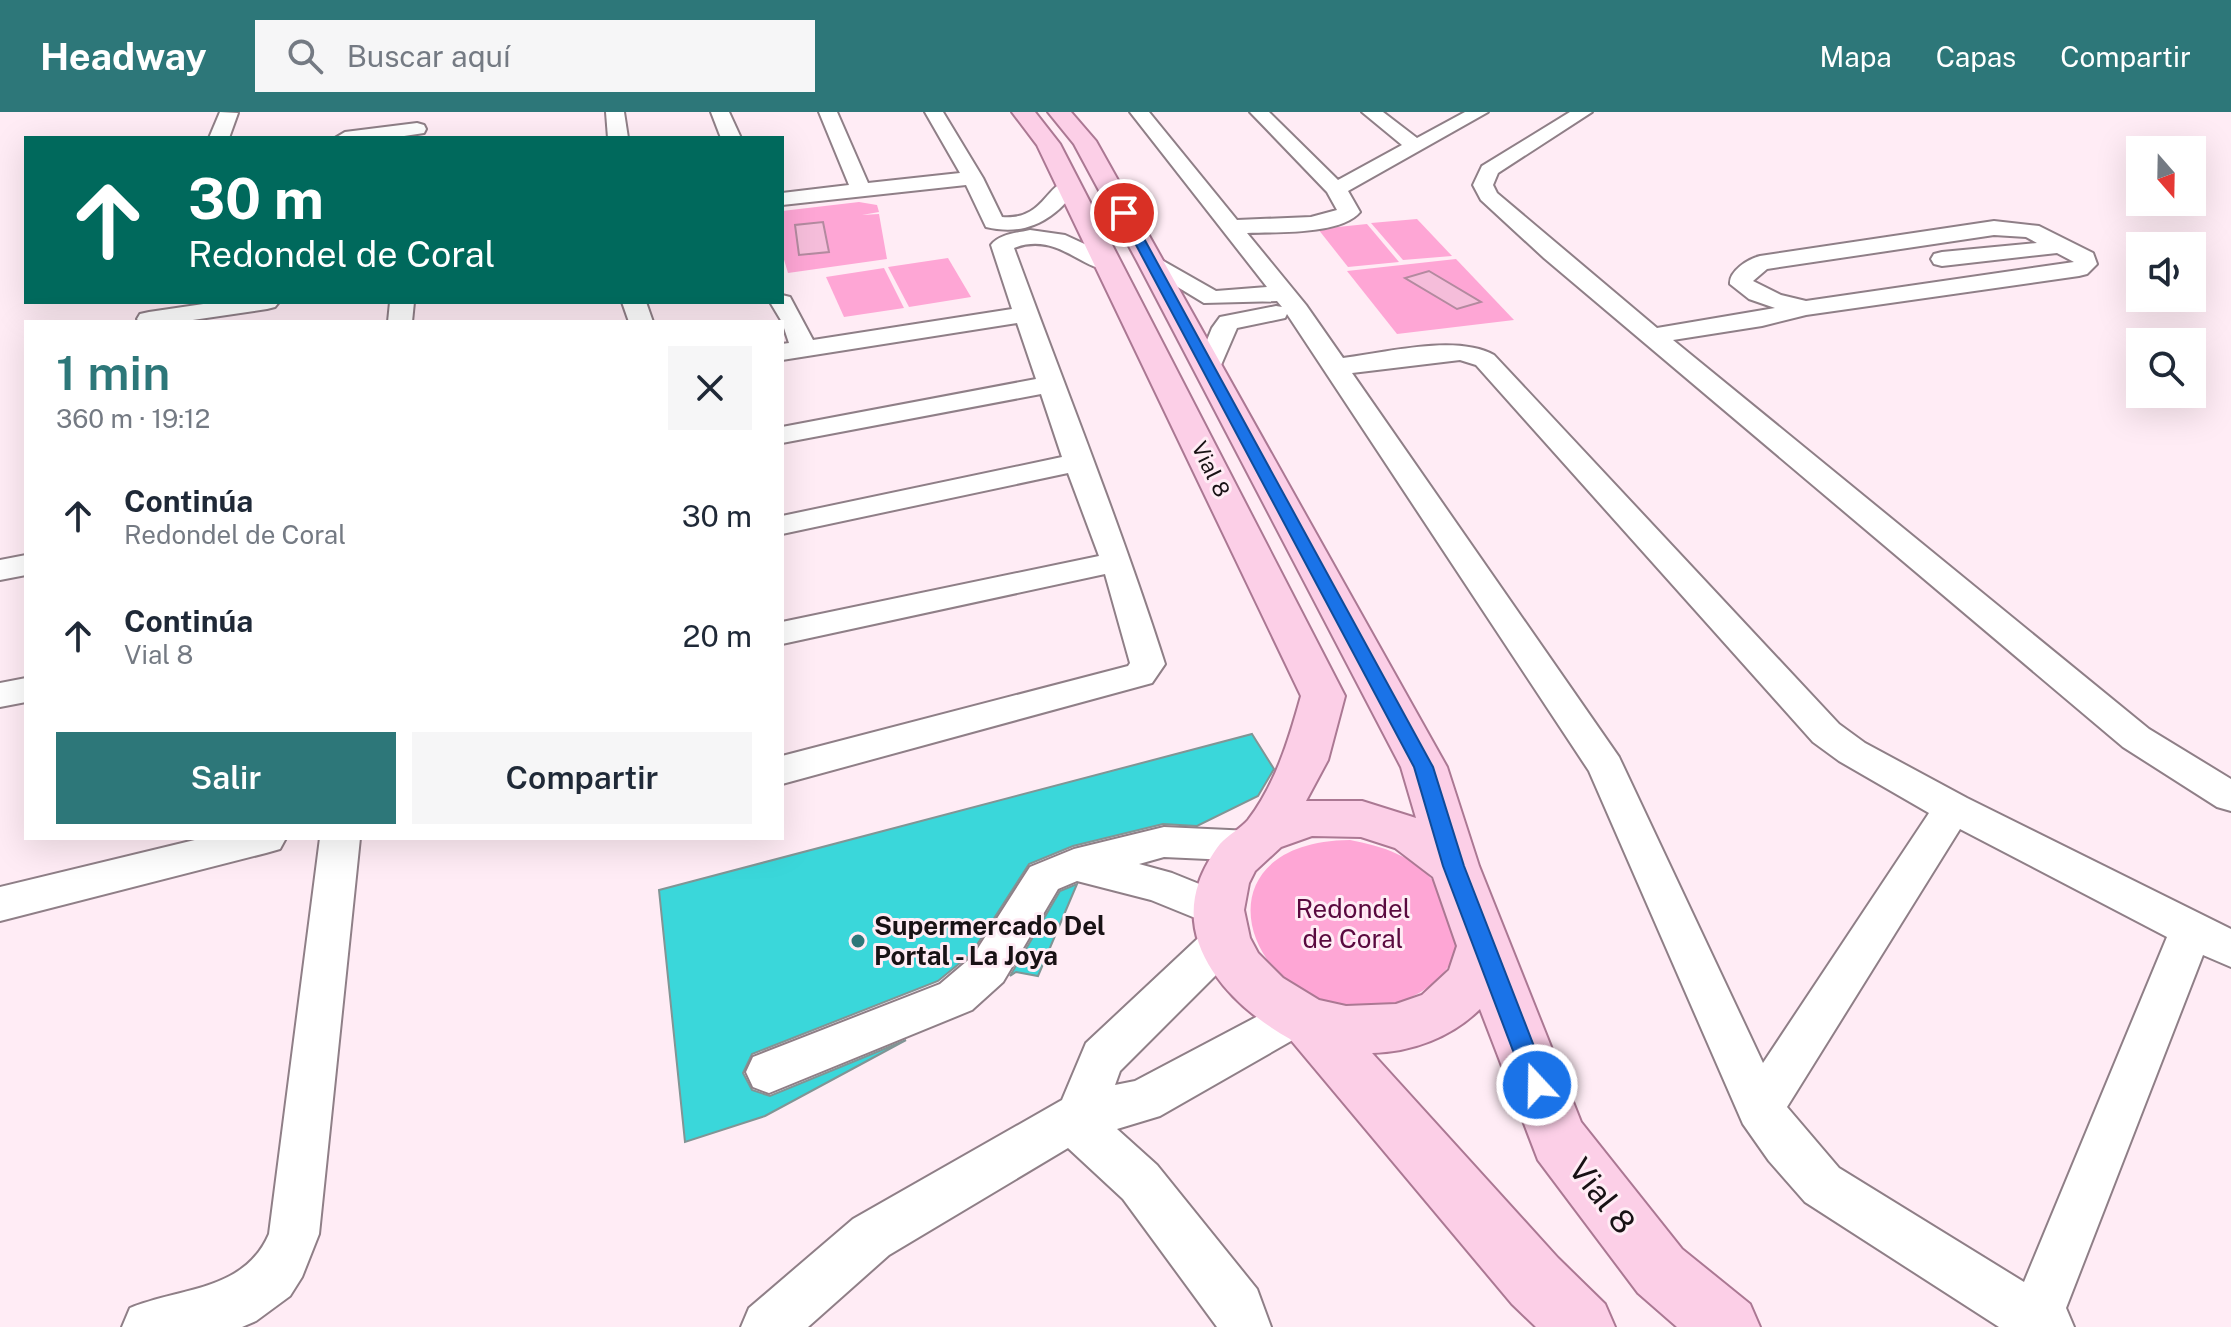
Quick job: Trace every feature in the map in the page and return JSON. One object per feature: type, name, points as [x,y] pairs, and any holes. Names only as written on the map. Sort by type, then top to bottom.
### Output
[{"type":"main road","name":"Vial 8","points":[[1023,112],[1048,144],[1323,696],[1305,760],[1258,840]]},
{"type":"main road","name":"Vial 8","points":[[1059,112],[1084,141],[1151,261],[1424,767],[1454,866]]},
{"type":"main road","points":[[1302,1018],[1346,1030],[1396,1028],[1441,1012],[1471,983],[1483,946],[1454,866],[1412,835],[1362,819],[1310,818],[1258,840],[1238,857],[1224,882],[1221,925],[1239,969],[1264,994],[1302,1018],[1535,1281],[1582,1327]]},
{"type":"main road","name":"Vial 8","points":[[1483,946],[1559,1140],[1660,1271],[1727,1327]]},
{"type":"street","points":[[615,112],[618,136]]},
{"type":"street","points":[[720,112],[730,136]]},
{"type":"street","points":[[828,112],[861,190]]},
{"type":"street","points":[[934,112],[973,178],[994,222],[1043,228],[1109,264]]},
{"type":"street","points":[[1139,112],[1291,302],[1334,367],[1606,767],[1760,1108],[1786,1145],[1822,1185],[2040,1324],[2212,938],[1953,808],[1852,752],[1826,733],[1485,360],[1460,352],[1334,367]]},
{"type":"street","points":[[1234,227],[1337,219],[1349,212],[1336,189],[1259,112]]},
{"type":"street","points":[[1371,112],[1415,146]]},
{"type":"street","points":[[1336,189],[1479,112]]},
{"type":"street","points":[[1583,112],[1489,170],[1483,185],[1488,196],[2136,738],[2231,797]]},
{"type":"street","points":[[220,136],[229,113]]},
{"type":"street","points":[[357,136],[417,126]]},
{"type":"street","points":[[784,199],[973,178]]},
{"type":"street","points":[[784,769],[1140,675],[1148,664],[1117,562],[1078,462],[1002,245],[1043,228],[1052,208],[1069,186]]},
{"type":"street","points":[[1652,336],[1762,319],[1806,308],[2079,269],[2086,264],[2085,258],[2031,231],[1994,228],[1760,263],[1741,278],[1742,284],[1753,293],[1775,303],[1806,308]]},
{"type":"street","points":[[1151,261],[1202,294],[1236,308],[1291,302]]},
{"type":"street","points":[[151,314],[248,304]]},
{"type":"street","points":[[782,304],[793,350],[1028,314]]},
{"type":"street","points":[[1209,367],[1224,328],[1236,308]]},
{"type":"street","points":[[784,435],[1051,384]]},
{"type":"street","points":[[784,525],[1078,462]]},
{"type":"street","points":[[784,633],[1117,562]]},
{"type":"street","points":[[0,570],[24,565]]},
{"type":"street","points":[[0,695],[24,690]]},
{"type":"street","points":[[1760,1108],[1953,808]]},
{"type":"street","points":[[0,904],[258,840]]},
{"type":"street","points":[[149,1327],[232,1308],[266,1284],[287,1258],[294,1234],[340,840]]},
{"type":"street","points":[[769,1072],[956,997],[988,969],[1044,878],[1074,865],[1164,842],[1258,840]]},
{"type":"street","points":[[1074,865],[1158,885],[1221,925],[1102,1058],[1076,1117]]},
{"type":"street","points":[[768,1327],[871,1237],[1076,1117],[1143,1101],[1302,1018]]},
{"type":"street","points":[[1076,1117],[1140,1182],[1238,1308],[1244,1327]]},
{"type":"green space","points":[[859,202],[877,205],[879,212],[862,215],[879,214],[887,259],[788,273],[784,260],[784,211]]},
{"type":"green space","points":[[1417,219],[1452,256],[1403,260],[1371,223]]},
{"type":"green space","points":[[1367,224],[1399,262],[1348,267],[1318,229]]},
{"type":"green space","points":[[948,258],[971,297],[909,307],[888,267]]},
{"type":"green space","points":[[1456,259],[1514,320],[1397,334],[1347,271]]},
{"type":"green space","points":[[884,268],[904,308],[844,317],[826,277]]},
{"type":"green space","name":"Redondel de Coral","points":[[1350,840],[1397,854],[1427,874],[1441,892],[1455,933],[1451,961],[1433,984],[1407,999],[1380,1007],[1334,1004],[1296,988],[1269,962],[1253,930],[1252,898],[1266,869],[1298,848]]},
{"type":"shaded area","points":[[823,222],[829,252],[799,255],[795,225]]},
{"type":"shaded area","points":[[1429,271],[1481,302],[1457,309],[1405,278]]},
{"type":"building","name":"Supermercado Del Portal - La Joya","points":[[1252,734],[1274,769],[1258,796],[1197,826],[1163,824],[1073,846],[1029,864],[971,954],[938,981],[752,1054],[743,1073],[752,1090],[770,1096],[906,1040],[765,1116],[685,1142],[659,890]]},
{"type":"building","points":[[1077,884],[1038,976],[1016,972],[1010,976],[1060,891]]},
{"type":"place","name":"Supermercado Del Portal - La Joya","points":[[858,941]]},
{"type":"route","points":[[1124,213],[1424,767],[1454,866],[1537,1085]]}]
